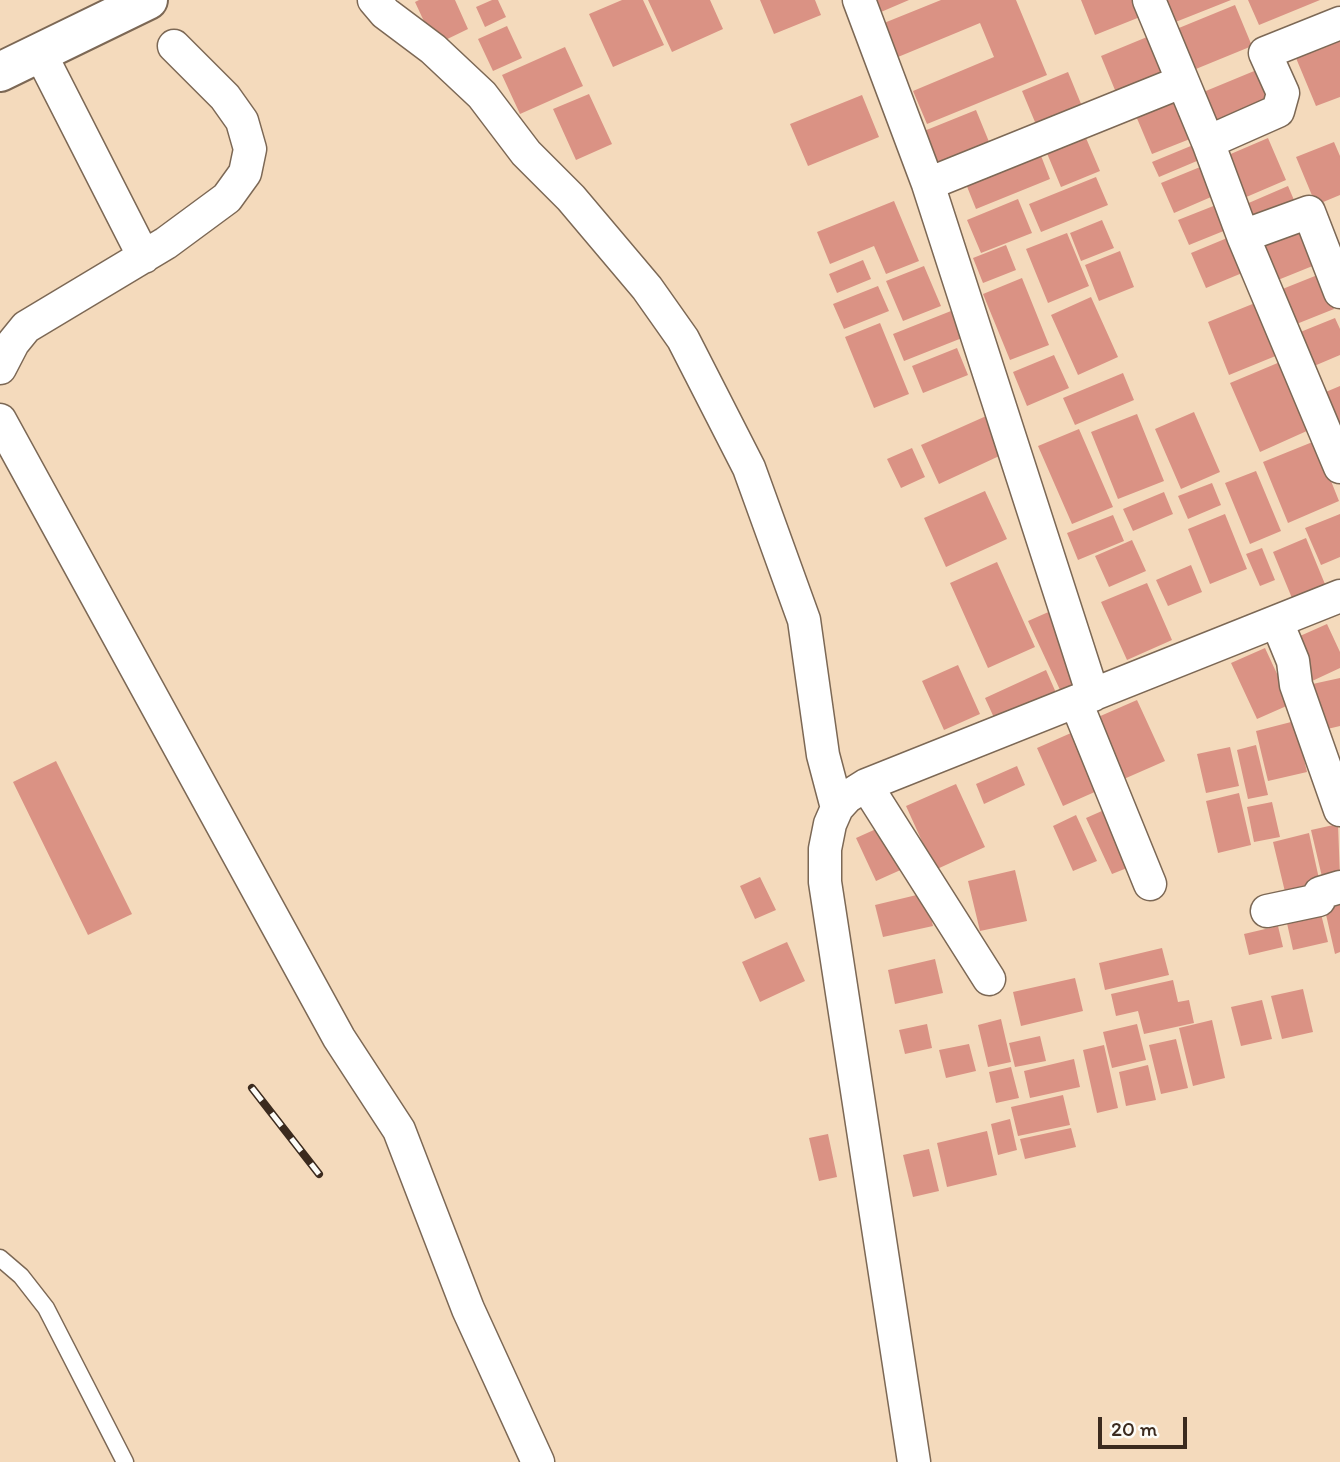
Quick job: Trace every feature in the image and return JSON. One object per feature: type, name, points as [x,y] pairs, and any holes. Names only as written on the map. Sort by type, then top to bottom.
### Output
[{"type":"highway","points":[[0,72],[148,0]]},
{"type":"street","points":[[374,0],[385,13],[433,49],[482,95],[527,153],[571,198],[647,288],[683,339],[749,468],[804,620],[823,755],[837,808]]},
{"type":"street","points":[[859,0],[928,184],[1085,699],[1150,884]]},
{"type":"street","points":[[1149,0],[1208,142],[1243,236],[1340,467]]},
{"type":"street","points":[[1208,142],[1278,111],[1283,93],[1265,53],[1333,16]]},
{"type":"street","points":[[0,368],[13,343],[26,327],[144,257],[227,198],[245,173],[250,149],[242,121],[225,97],[174,46]]},
{"type":"street","points":[[40,53],[144,257]]},
{"type":"street","points":[[928,184],[1181,82]]},
{"type":"street","points":[[1243,236],[1309,212],[1340,292]]},
{"type":"street","points":[[0,420],[339,1038],[399,1130],[468,1309],[538,1462]]},
{"type":"street","points":[[914,1462],[825,882],[825,849],[830,824],[837,808],[847,797],[866,785],[1340,596]]},
{"type":"street","points":[[1277,622],[1293,661],[1303,708],[1340,810]]},
{"type":"street","points":[[866,785],[989,979]]},
{"type":"street","points":[[1267,911],[1319,900],[1320,893],[1340,887]]},
{"type":"lane","points":[[0,1258],[21,1276],[46,1308],[125,1462]]},
{"type":"building","points":[[455,0],[468,29],[435,45],[415,2]]},
{"type":"building","points":[[498,0],[506,17],[485,27],[476,7]]},
{"type":"building","points":[[622,0],[643,0],[664,45],[613,67],[589,14]]},
{"type":"building","points":[[648,0],[710,0],[723,29],[672,52]]},
{"type":"building","points":[[760,0],[815,0],[821,15],[774,34]]},
{"type":"building","points":[[876,0],[909,0],[881,12]]},
{"type":"building","points":[[941,0],[1016,0],[1047,75],[927,124],[913,91],[994,57],[980,23],[898,57],[884,23]]},
{"type":"building","points":[[1081,0],[1133,0],[1140,17],[1095,35]]},
{"type":"building","points":[[1231,0],[1173,23],[1165,1]]},
{"type":"building","points":[[1248,0],[1320,0],[1259,25]]},
{"type":"building","points":[[1235,5],[1252,46],[1191,71],[1174,30]]},
{"type":"building","points":[[507,26],[522,58],[493,71],[478,39]]},
{"type":"building","points":[[1147,37],[1164,76],[1117,95],[1101,56]]},
{"type":"building","points":[[1340,40],[1340,97],[1316,106],[1296,58]]},
{"type":"building","points":[[565,47],[583,86],[520,114],[502,75]]},
{"type":"building","points":[[1259,69],[1270,98],[1213,121],[1201,93]]},
{"type":"building","points":[[1068,72],[1086,116],[1040,134],[1022,91]]},
{"type":"building","points":[[589,94],[612,144],[576,160],[553,109]]},
{"type":"building","points":[[862,95],[879,137],[808,166],[790,124]]},
{"type":"building","points":[[1179,98],[1195,137],[1152,154],[1136,116]]},
{"type":"building","points":[[976,110],[994,154],[942,175],[924,131]]},
{"type":"building","points":[[1083,131],[1100,171],[1061,187],[1044,146]]},
{"type":"building","points":[[1268,138],[1286,180],[1237,201],[1219,159]]},
{"type":"building","points":[[1334,142],[1340,156],[1340,195],[1316,205],[1296,157]]},
{"type":"building","points":[[1198,143],[1204,158],[1159,177],[1152,162]]},
{"type":"building","points":[[1038,148],[1050,179],[976,209],[964,179]]},
{"type":"building","points":[[1205,165],[1218,194],[1174,213],[1161,183]]},
{"type":"building","points":[[1096,177],[1108,205],[1041,232],[1029,204]]},
{"type":"building","points":[[1288,186],[1297,207],[1253,225],[1244,205]]},
{"type":"building","points":[[1018,199],[1032,233],[981,253],[967,220]]},
{"type":"building","points":[[894,201],[919,261],[886,274],[874,246],[830,264],[817,232]]},
{"type":"building","points":[[1221,203],[1231,228],[1189,245],[1178,220]]},
{"type":"building","points":[[1301,216],[1320,263],[1273,282],[1254,235]]},
{"type":"building","points":[[1102,220],[1114,248],[1081,261],[1070,233]]},
{"type":"building","points":[[1067,233],[1089,286],[1048,303],[1026,249]]},
{"type":"building","points":[[1232,236],[1247,271],[1206,288],[1191,253]]},
{"type":"building","points":[[1006,245],[1016,270],[983,283],[973,258]]},
{"type":"building","points":[[1120,251],[1134,287],[1099,301],[1085,265]]},
{"type":"building","points":[[863,260],[871,279],[837,293],[829,274]]},
{"type":"building","points":[[924,266],[941,306],[903,321],[886,281]]},
{"type":"building","points":[[1320,274],[1334,309],[1289,327],[1275,292]]},
{"type":"building","points":[[1022,278],[1049,345],[1010,360],[983,294]]},
{"type":"building","points":[[878,286],[889,311],[844,329],[833,304]]},
{"type":"building","points":[[1091,297],[1118,357],[1078,375],[1051,315]]},
{"type":"building","points":[[1255,303],[1278,355],[1229,375],[1208,322]]},
{"type":"building","points":[[951,311],[962,338],[904,361],[893,334]]},
{"type":"building","points":[[1335,318],[1340,329],[1340,355],[1307,369],[1293,335]]},
{"type":"building","points":[[880,323],[909,394],[874,408],[845,337]]},
{"type":"building","points":[[957,348],[968,375],[923,393],[912,366]]},
{"type":"building","points":[[1054,355],[1069,388],[1027,406],[1013,372]]},
{"type":"building","points":[[1280,362],[1309,430],[1260,452],[1230,383]]},
{"type":"building","points":[[1123,373],[1134,400],[1075,425],[1063,398]]},
{"type":"building","points":[[1340,386],[1340,439],[1321,394]]},
{"type":"building","points":[[1194,412],[1220,472],[1181,489],[1155,429]]},
{"type":"building","points":[[993,413],[1010,451],[939,484],[921,445]]},
{"type":"building","points":[[1137,414],[1164,481],[1118,499],[1091,432]]},
{"type":"building","points":[[1079,429],[1113,507],[1072,524],[1038,446]]},
{"type":"building","points":[[1315,441],[1339,501],[1288,523],[1263,462]]},
{"type":"building","points":[[912,448],[925,477],[901,488],[887,459]]},
{"type":"building","points":[[1256,471],[1281,531],[1250,544],[1225,483]]},
{"type":"building","points":[[1212,483],[1221,505],[1188,519],[1178,496]]},
{"type":"building","points":[[985,491],[1007,539],[946,567],[924,518]]},
{"type":"building","points":[[1164,492],[1173,514],[1133,531],[1123,509]]},
{"type":"building","points":[[1225,514],[1247,569],[1210,584],[1188,529]]},
{"type":"building","points":[[1340,514],[1340,557],[1321,565],[1305,528]]},
{"type":"building","points":[[1113,515],[1124,541],[1078,560],[1067,533]]},
{"type":"building","points":[[1306,538],[1327,589],[1294,603],[1273,552]]},
{"type":"building","points":[[1132,540],[1146,571],[1109,587],[1095,556]]},
{"type":"building","points":[[1262,548],[1275,580],[1260,586],[1246,554]]},
{"type":"building","points":[[997,562],[1035,647],[988,668],[950,583]]},
{"type":"building","points":[[1191,565],[1202,592],[1168,606],[1156,580]]},
{"type":"building","points":[[1147,583],[1172,640],[1127,660],[1101,602]]},
{"type":"building","points":[[1053,610],[1086,681],[1061,692],[1028,621]]},
{"type":"building","points":[[1327,624],[1340,652],[1340,668],[1310,682],[1291,640]]},
{"type":"building","points":[[1265,648],[1291,704],[1257,719],[1231,663]]},
{"type":"building","points":[[958,665],[980,714],[944,730],[922,681]]},
{"type":"building","points":[[1046,670],[1057,695],[996,722],[985,698]]},
{"type":"building","points":[[1340,678],[1340,726],[1319,731],[1308,685]]},
{"type":"building","points":[[1137,700],[1165,761],[1117,782],[1089,721]]},
{"type":"building","points":[[1295,721],[1307,772],[1268,781],[1256,731]]},
{"type":"building","points":[[1080,729],[1106,787],[1063,806],[1037,748]]},
{"type":"building","points":[[1256,745],[1268,795],[1248,799],[1237,750]]},
{"type":"building","points":[[1230,747],[1239,786],[1206,793],[1197,754]]},
{"type":"building","points":[[56,761],[132,914],[88,935],[13,782]]},
{"type":"building","points":[[1017,766],[1025,785],[984,804],[976,784]]},
{"type":"building","points":[[956,784],[985,847],[935,870],[906,806]]},
{"type":"building","points":[[1239,793],[1251,845],[1218,853],[1206,801]]},
{"type":"building","points":[[1272,802],[1280,837],[1254,842],[1247,807]]},
{"type":"building","points":[[1111,807],[1137,864],[1112,874],[1086,818]]},
{"type":"building","points":[[1076,815],[1097,861],[1073,871],[1053,826]]},
{"type":"building","points":[[1338,824],[1340,877],[1323,881],[1311,830]]},
{"type":"building","points":[[885,825],[905,868],[876,881],[856,838]]},
{"type":"building","points":[[1309,833],[1321,888],[1286,896],[1273,842]]},
{"type":"building","points":[[1015,870],[1027,921],[980,931],[968,881]]},
{"type":"building","points":[[760,877],[776,910],[755,919],[740,886]]},
{"type":"building","points":[[925,893],[933,926],[883,937],[875,905]]},
{"type":"building","points":[[1340,893],[1340,952],[1335,954],[1322,897]]},
{"type":"building","points":[[1318,902],[1328,942],[1293,950],[1284,910]]},
{"type":"building","points":[[1278,926],[1283,947],[1249,955],[1244,934]]},
{"type":"building","points":[[787,942],[805,981],[760,1002],[742,962]]},
{"type":"building","points":[[1162,948],[1169,975],[1105,990],[1099,963]]},
{"type":"building","points":[[935,959],[943,993],[895,1004],[888,970]]},
{"type":"building","points":[[1075,978],[1083,1011],[1021,1026],[1013,992]]},
{"type":"building","points":[[1173,980],[1178,1002],[1189,1000],[1194,1023],[1144,1034],[1138,1011],[1116,1016],[1111,994]]},
{"type":"building","points":[[1303,989],[1313,1032],[1282,1039],[1271,996]]},
{"type":"building","points":[[1262,1000],[1272,1039],[1241,1046],[1231,1007]]},
{"type":"building","points":[[1001,1019],[1011,1062],[988,1067],[978,1025]]},
{"type":"building","points":[[1212,1020],[1225,1078],[1193,1086],[1179,1028]]},
{"type":"building","points":[[927,1024],[932,1048],[905,1054],[899,1030]]},
{"type":"building","points":[[1137,1024],[1146,1060],[1112,1068],[1103,1032]]},
{"type":"building","points":[[1040,1036],[1046,1061],[1015,1067],[1009,1043]]},
{"type":"building","points":[[1176,1039],[1188,1088],[1161,1094],[1149,1045]]},
{"type":"building","points":[[969,1044],[976,1071],[946,1078],[939,1050]]},
{"type":"building","points":[[1104,1045],[1118,1108],[1097,1113],[1083,1050]]},
{"type":"building","points":[[1074,1059],[1080,1087],[1030,1098],[1024,1071]]},
{"type":"building","points":[[1148,1065],[1156,1100],[1126,1106],[1119,1072]]},
{"type":"building","points":[[1011,1067],[1019,1098],[996,1103],[989,1072]]},
{"type":"building","points":[[1063,1095],[1070,1125],[1018,1136],[1011,1107]]},
{"type":"building","points":[[1010,1119],[1017,1150],[998,1155],[991,1124]]},
{"type":"building","points":[[1071,1128],[1076,1147],[1025,1159],[1020,1139]]},
{"type":"building","points":[[987,1131],[997,1175],[947,1187],[937,1143]]},
{"type":"building","points":[[828,1134],[837,1177],[819,1181],[809,1138]]},
{"type":"building","points":[[929,1149],[939,1191],[913,1197],[903,1155]]},
{"type":"railway","points":[[252,1088],[319,1174]]}]
